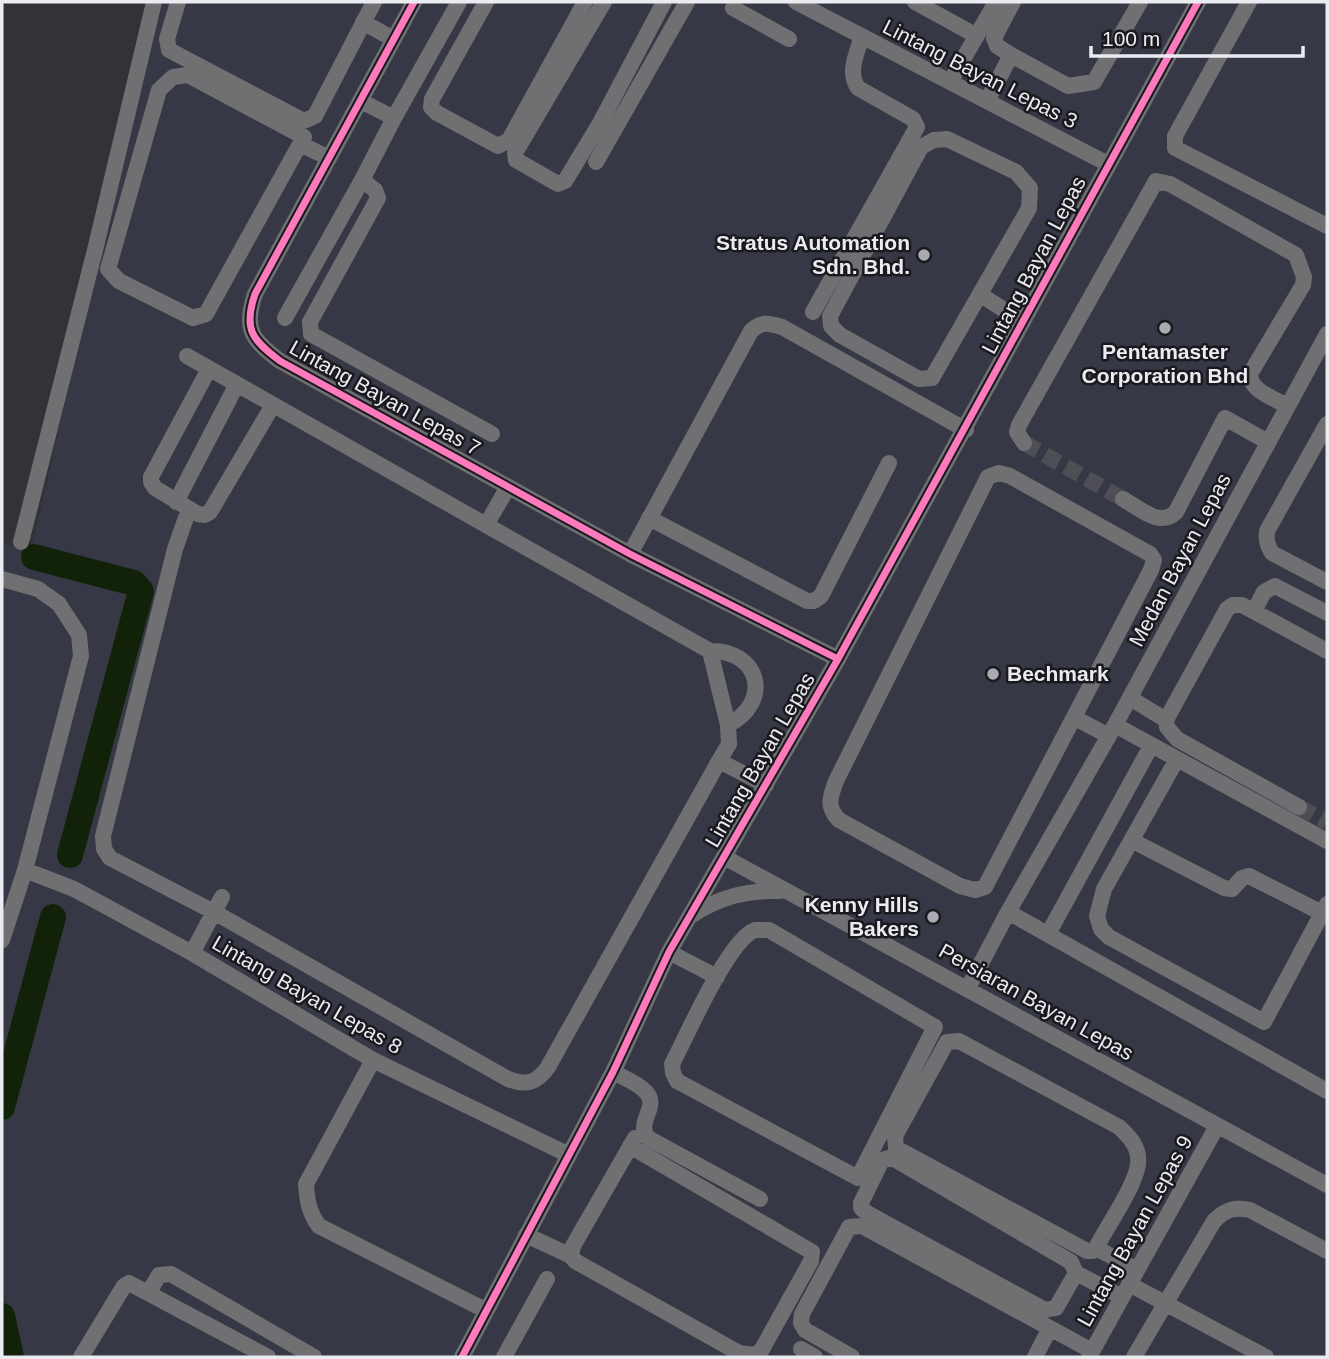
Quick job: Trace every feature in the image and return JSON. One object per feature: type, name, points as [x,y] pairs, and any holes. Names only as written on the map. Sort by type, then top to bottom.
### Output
[{"type":"street","points":[[20,542],[96,246],[154,2]]},
{"type":"street","points":[[178,2],[167,40],[169,50],[304,121],[315,116],[374,2]]},
{"type":"street","name":"Lintang Bayan Lepas 7","points":[[414,2],[255,294],[248,313],[250,328],[259,344],[280,361],[629,554],[838,659]]},
{"type":"street","points":[[285,318],[459,2]]},
{"type":"street","points":[[486,2],[432,99],[431,107],[437,113],[498,146],[509,140],[585,2]]},
{"type":"street","points":[[604,2],[515,153],[516,160],[522,165],[558,184],[565,181],[599,125],[664,2]]},
{"type":"street","points":[[596,162],[687,2]]},
{"type":"street","name":"Lintang Bayan Lepas 3","points":[[796,2],[1108,164]]},
{"type":"street","points":[[915,2],[976,36]]},
{"type":"street","points":[[950,82],[996,2]]},
{"type":"street","points":[[1013,2],[994,38],[996,46],[1068,86],[1094,82],[1140,2]]},
{"type":"street","name":"Lintang Bayan Lepas","points":[[462,1357],[613,1072],[670,952],[838,659],[1198,2]]},
{"type":"street","points":[[1249,2],[1175,136],[1175,148],[1327,226]]},
{"type":"street","points":[[731,4],[789,38]]},
{"type":"street","points":[[363,22],[393,39]]},
{"type":"street","points":[[813,312],[917,127],[913,119],[858,88],[852,80],[852,70],[862,36]]},
{"type":"street","points":[[987,101],[1011,55]]},
{"type":"street","points":[[188,75],[304,137],[300,144],[206,314],[193,317],[119,281],[108,269],[159,90],[173,77],[188,75]]},
{"type":"street","points":[[360,101],[394,118]]},
{"type":"street","points":[[947,139],[1016,172],[1030,188],[1029,208],[981,295],[932,378],[927,380],[919,379],[863,348],[840,335],[831,326],[830,316],[921,147],[934,141],[947,139]]},
{"type":"street","points":[[300,144],[329,159]]},
{"type":"street","points":[[362,180],[375,190],[377,202],[310,322],[312,334],[492,434]]},
{"type":"street","points":[[1024,443],[1017,432],[1019,425],[1156,181],[1170,184],[1296,255],[1304,276],[1303,285],[1250,374],[1250,381],[1255,387],[1287,406]]},
{"type":"street","points":[[981,295],[1024,322]]},
{"type":"street","points":[[629,554],[751,331],[759,324],[782,327],[965,430]]},
{"type":"street","name":"Medan Bayan Lepas","points":[[968,988],[1007,912],[1130,698],[1327,334]]},
{"type":"street","points":[[187,356],[710,651],[725,651],[738,656],[749,666],[755,679],[756,694],[751,708],[728,725]]},
{"type":"street","points":[[209,369],[151,477],[155,488],[182,505],[198,514],[205,515],[210,512],[273,405]]},
{"type":"street","points":[[237,384],[182,505],[175,549],[103,836],[104,849],[110,858],[218,905],[508,1079],[519,1083],[535,1082],[548,1067],[729,744],[728,725],[710,651]]},
{"type":"street","points":[[1123,499],[1155,517],[1170,517],[1176,512],[1225,418],[1268,442]]},
{"type":"street","points":[[1327,424],[1267,531],[1266,538],[1272,553],[1327,582]]},
{"type":"street","points":[[649,518],[807,601],[814,601],[821,596],[889,463]]},
{"type":"street","points":[[999,473],[1010,476],[1138,547],[1150,554],[1154,560],[1075,718],[985,887],[975,890],[960,886],[839,820],[831,812],[830,799],[836,782],[988,477],[999,473]]},
{"type":"street","points":[[486,525],[508,487]]},
{"type":"street","points":[[2,579],[38,589],[59,604],[79,635],[81,656],[24,870],[2,940]]},
{"type":"street","points":[[1254,611],[1264,592],[1275,586],[1327,613]]},
{"type":"street","points":[[1299,807],[1177,739],[1167,727],[1166,720],[1227,609],[1237,604],[1327,652]]},
{"type":"street","points":[[1130,698],[1166,720]]},
{"type":"street","points":[[1075,718],[1152,746],[1327,841]]},
{"type":"street","points":[[1048,934],[1152,746]]},
{"type":"street","points":[[1133,841],[1224,888],[1232,889],[1242,878],[1249,876],[1325,909],[1264,1022],[1109,937],[1101,929],[1097,908],[1104,889],[1177,759]]},
{"type":"street","points":[[719,761],[766,785]]},
{"type":"street","name":"Persiaran Bayan Lepas","points":[[724,857],[1327,1185]]},
{"type":"street","name":"Lintang Bayan Lepas 8","points":[[24,870],[74,888],[192,953],[373,1060],[569,1155]]},
{"type":"street","points":[[690,917],[711,903],[735,894],[761,890],[786,892]]},
{"type":"street","points":[[192,953],[218,905]]},
{"type":"street","points":[[1007,912],[1327,1091]]},
{"type":"street","points":[[755,929],[769,930],[934,1027],[858,1178],[677,1081],[672,1064],[717,976],[749,932],[755,929]]},
{"type":"street","points":[[670,952],[717,976]]},
{"type":"street","points":[[959,1041],[1119,1127],[1130,1137],[1137,1150],[1138,1164],[1134,1178],[1096,1248],[1087,1251],[896,1148],[895,1136],[947,1042],[959,1041]]},
{"type":"street","points":[[373,1060],[306,1184],[312,1218],[319,1226],[485,1310]]},
{"type":"street","points":[[613,1072],[649,1094],[651,1102],[642,1126],[643,1133],[648,1138],[760,1199]]},
{"type":"street","name":"Lintang Bayan Lepas 9","points":[[1091,1354],[1217,1126]]},
{"type":"street","points":[[571,1256],[572,1246],[630,1146],[636,1137],[643,1133]]},
{"type":"street","points":[[526,1235],[571,1256],[575,1261],[746,1355],[761,1351],[811,1261],[812,1252],[630,1146]]},
{"type":"street","points":[[882,1160],[896,1160],[1071,1262],[1076,1273],[1056,1308],[1045,1310],[867,1213],[861,1208],[861,1203],[882,1160]]},
{"type":"street","points":[[1134,1357],[1214,1221],[1224,1211],[1237,1207],[1250,1210],[1327,1251]]},
{"type":"street","points":[[852,1357],[805,1330],[801,1323],[802,1314],[849,1227],[853,1226],[862,1226],[1050,1328],[1091,1354]]},
{"type":"street","points":[[1096,1248],[1129,1284]]},
{"type":"street","points":[[1076,1273],[1129,1284],[1266,1357]]},
{"type":"street","points":[[149,1292],[159,1275],[171,1274],[314,1357]]},
{"type":"street","points":[[504,1357],[547,1279]]},
{"type":"street","points":[[81,1357],[124,1286],[129,1283],[149,1292],[239,1350],[268,1357]]},
{"type":"street","points":[[1035,1357],[1050,1328]]},
{"type":"shaded area","points":[[157,2],[1327,2],[1327,1357],[19,1357],[2,1281],[2,544],[31,551]]},
{"type":"waterway","points":[[28,543],[29,554],[34,557]]},
{"type":"waterway","points":[[34,557],[134,583],[141,591],[70,855]]},
{"type":"waterway","points":[[2,1107],[53,917]]},
{"type":"waterway","points":[[2,1316],[11,1357]]},
{"type":"tunnel","points":[[1024,443],[1123,499]]},
{"type":"tunnel","points":[[1299,807],[1327,822]]},
{"type":"cycle path","points":[[414,2],[255,294],[250,316],[252,333],[263,347],[280,361],[630,554],[838,659]]},
{"type":"cycle path","points":[[462,1357],[613,1072],[669,952],[838,659],[1198,2]]},
{"type":"place","name":"Stratus Automation Sdn. Bhd.","points":[[924,255]]},
{"type":"place","name":"Pentamaster Corporation Bhd","points":[[1165,328]]},
{"type":"place","name":"Bechmark","points":[[993,674]]},
{"type":"place","name":"Kenny Hills Bakers","points":[[933,917]]}]
